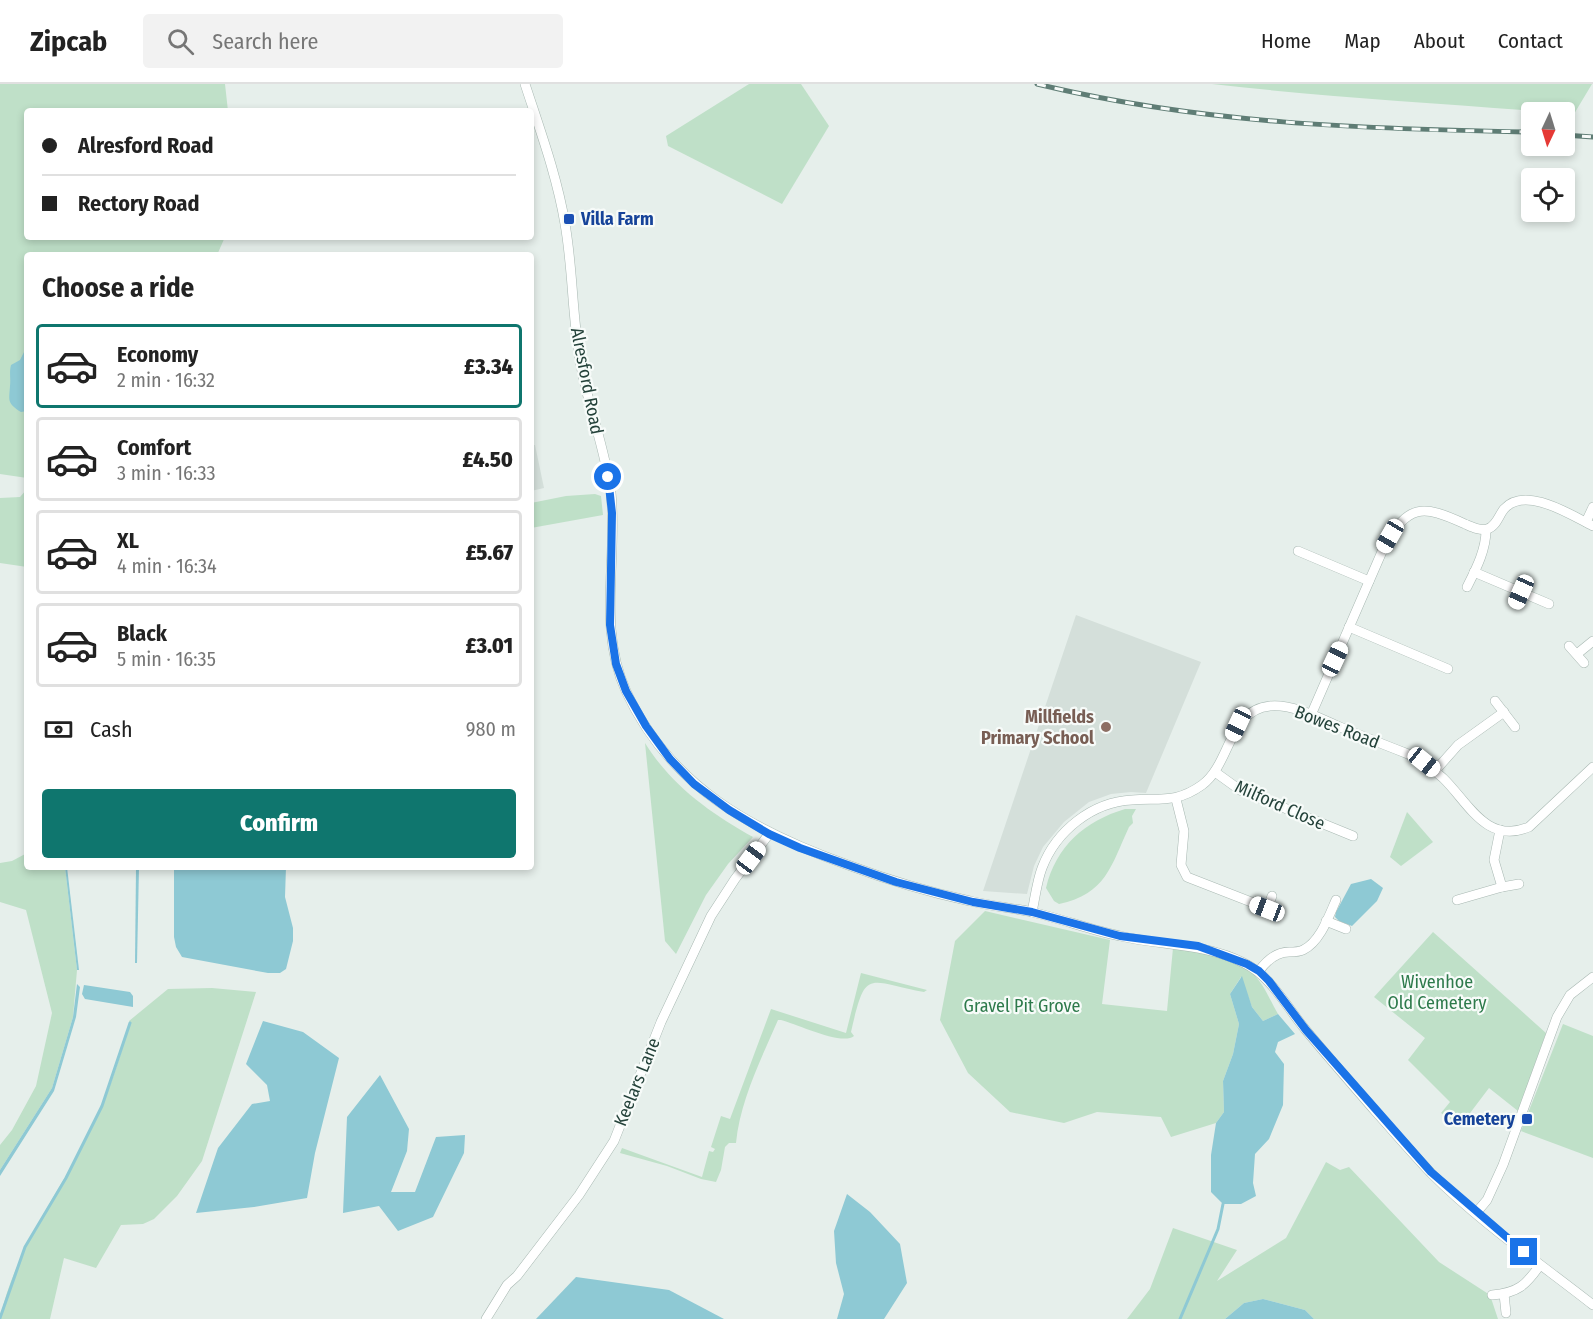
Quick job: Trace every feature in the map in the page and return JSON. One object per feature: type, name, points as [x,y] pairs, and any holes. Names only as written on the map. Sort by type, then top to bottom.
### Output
[{"type":"street","name":"Alresford Road","points":[[525,84],[533,108]]},
{"type":"street","name":"Alresford Road","points":[[534,112],[558,188],[564,217],[570,255],[579,359],[608,477],[612,513],[610,625],[614,653],[619,675],[630,699],[646,726],[678,768],[717,802],[769,834],[800,848],[887,879],[973,902],[1032,912],[1120,936],[1198,946],[1232,957],[1259,971]]},
{"type":"street","points":[[1311,715],[1383,547],[1396,525],[1406,516],[1419,511],[1431,510],[1486,530],[1493,527],[1509,504],[1523,499],[1536,500],[1589,524],[1593,507]]},
{"type":"street","points":[[1467,587],[1483,552],[1486,530]]},
{"type":"street","points":[[1303,556],[1369,581]]},
{"type":"street","points":[[1474,572],[1549,604]]},
{"type":"street","points":[[1516,603],[1521,592]]},
{"type":"street","points":[[1349,627],[1445,665]]},
{"type":"street","points":[[1577,654],[1593,641]]},
{"type":"street","points":[[1569,646],[1584,663]]},
{"type":"street","points":[[1495,701],[1515,728]]},
{"type":"street","name":"Bowes Road","points":[[1032,912],[1041,870],[1050,852],[1068,828],[1091,812],[1116,802],[1176,799],[1200,786],[1215,772],[1238,724],[1258,708],[1278,706],[1311,715],[1424,762],[1444,779],[1473,814],[1493,828],[1500,830]]},
{"type":"street","points":[[1434,771],[1458,745],[1504,712]]},
{"type":"street","points":[[1502,887],[1494,860],[1500,830],[1521,830],[1529,827],[1593,767]]},
{"type":"street","name":"Milford Close","points":[[1215,772],[1240,790],[1350,835],[1343,845]]},
{"type":"street","points":[[1176,799],[1184,831],[1181,866],[1187,877],[1277,912]]},
{"type":"street","name":"Keelars Lane","points":[[486,1319],[507,1285],[517,1276],[579,1196],[614,1141],[662,1022],[711,916],[769,834]]},
{"type":"street","points":[[1461,896],[1519,884]]},
{"type":"street","points":[[1267,909],[1272,896]]},
{"type":"street","points":[[1336,900],[1326,921],[1308,947],[1302,951],[1280,952],[1264,963],[1259,971],[1306,1030],[1431,1172],[1476,1213],[1540,1265],[1592,1300]]},
{"type":"street","points":[[1326,921],[1346,929]]},
{"type":"street","points":[[1476,1213],[1486,1200],[1503,1165],[1557,1017],[1570,995],[1593,977]]},
{"type":"street","points":[[1492,1295],[1504,1294],[1523,1287],[1540,1265]]},
{"type":"street","points":[[1504,1294],[1506,1313]]},
{"type":"shaded area","points":[[534,445],[535,445],[544,488],[534,490]]},
{"type":"shaded area","name":"Millfields Primary School","points":[[1076,615],[1201,662],[1146,793],[1111,794],[1089,802],[1064,822],[1043,847],[1034,866],[1027,894],[983,891]]},
{"type":"green space","points":[[0,84],[225,84],[228,108],[24,108],[24,240],[224,240],[218,252],[24,252],[24,478],[0,474]]},
{"type":"green space","points":[[749,84],[801,84],[829,126],[782,204],[668,146],[666,136]]},
{"type":"green space","points":[[1212,84],[1592,84],[1575,112],[1575,102],[1521,102],[1521,110]]},
{"type":"green space","points":[[24,492],[24,567],[0,563],[0,498],[20,497]]},
{"type":"green space","points":[[595,494],[601,496],[603,515],[534,527],[534,502],[566,496]]},
{"type":"green space","points":[[645,743],[679,785],[707,808],[753,837],[728,864],[706,895],[676,954],[665,941]]},
{"type":"green space","points":[[1125,809],[1136,809],[1132,816],[1133,823],[1105,876],[1097,886],[1075,899],[1059,904],[1054,901],[1046,888],[1057,860],[1065,848],[1074,837],[1097,820]]},
{"type":"green space","points":[[1407,812],[1433,842],[1401,866],[1390,857]]},
{"type":"green space","points":[[24,855],[24,870],[65,870],[77,970],[73,1017],[52,1088],[0,1170],[0,1145],[12,1130],[36,1086],[52,1013],[26,910],[0,902],[0,863],[12,861]]},
{"type":"green space","name":"Gravel Pit Grove","points":[[985,911],[1110,940],[1102,1004],[1167,1011],[1173,948],[1195,950],[1229,958],[1248,969],[1262,985],[1278,1014],[1263,1021],[1252,1007],[1241,977],[1230,994],[1239,1024],[1233,1054],[1223,1081],[1224,1112],[1216,1123],[1171,1137],[1161,1117],[1097,1112],[1064,1123],[1010,1112],[968,1073],[940,1020],[955,941]]},
{"type":"green space","name":"Wivenhoe Old Cemetery","points":[[1433,932],[1546,1033],[1518,1111],[1489,1088],[1461,1125],[1441,1113],[1450,1102],[1408,1060],[1425,1038],[1374,997]]},
{"type":"green space","points":[[861,973],[927,990],[924,992],[880,983],[872,984],[861,996],[851,1032],[854,1036],[848,1038],[830,1036],[778,1020],[747,1096],[736,1143],[729,1143],[725,1147],[721,1170],[716,1182],[620,1153],[622,1148],[702,1177],[709,1151],[713,1152],[715,1149],[711,1147],[721,1116],[730,1119],[771,1009],[846,1033]]},
{"type":"green space","points":[[212,988],[256,992],[202,1161],[177,1196],[154,1219],[143,1224],[121,1225],[96,1268],[64,1258],[50,1319],[0,1319],[15,1270],[38,1224],[77,1157],[101,1107],[112,1080],[129,1021],[168,989]]},
{"type":"green space","points":[[1563,1024],[1593,1036],[1593,1158],[1521,1131]]},
{"type":"green space","points":[[1326,1162],[1340,1170],[1349,1167],[1439,1262],[1490,1295],[1498,1319],[1314,1319],[1305,1310],[1263,1299],[1244,1303],[1225,1319],[1127,1319],[1150,1289],[1173,1228],[1237,1250],[1217,1281],[1286,1238]]},
{"type":"water","points":[[24,352],[24,412],[21,412],[13,406],[9,395],[11,365],[20,360]]},
{"type":"water","points":[[65,870],[67,870],[79,970],[77,970]]},
{"type":"water","points":[[136,870],[139,870],[137,963],[135,963]]},
{"type":"water","points":[[174,870],[286,870],[285,897],[293,928],[293,941],[286,969],[280,973],[268,973],[182,957],[176,947]]},
{"type":"water","points":[[1371,879],[1383,888],[1377,901],[1352,926],[1339,921],[1335,917],[1336,912],[1351,884]]},
{"type":"water","points":[[1242,976],[1252,1007],[1263,1021],[1278,1014],[1295,1034],[1278,1042],[1275,1052],[1284,1064],[1283,1105],[1269,1139],[1255,1154],[1253,1183],[1256,1196],[1241,1204],[1223,1204],[1211,1192],[1211,1155],[1216,1123],[1224,1112],[1223,1081],[1233,1054],[1239,1024],[1230,994]]},
{"type":"water","points":[[77,984],[80,987],[76,1017],[54,1091],[0,1176],[0,1170],[52,1088],[73,1017]]},
{"type":"water","points":[[84,985],[130,992],[133,996],[133,1007],[85,999],[82,994]]},
{"type":"water","points":[[263,1021],[303,1032],[339,1058],[315,1153],[307,1198],[254,1207],[196,1213],[218,1148],[252,1104],[270,1101],[267,1085],[246,1064]]},
{"type":"water","points":[[380,1075],[409,1129],[407,1151],[391,1192],[415,1192],[436,1137],[465,1135],[464,1153],[433,1217],[398,1231],[379,1206],[343,1213],[347,1117]]},
{"type":"water","points":[[847,1194],[870,1212],[900,1244],[907,1283],[884,1319],[837,1319],[844,1294],[836,1263],[834,1231]]},
{"type":"water","points":[[576,1277],[669,1290],[724,1319],[536,1319]]},
{"type":"water","points":[[1263,1299],[1305,1310],[1314,1319],[1225,1319],[1244,1303]]},
{"type":"waterway","points":[[0,1318],[25,1247],[66,1178],[102,1106],[130,1023]]},
{"type":"waterway","points":[[1180,1319],[1218,1229],[1223,1204]]},
{"type":"railway","points":[[1037,84],[1161,108],[1222,116],[1345,126],[1521,132]]},
{"type":"railway","points":[[1575,136],[1593,137]]},
{"type":"place","name":"Villa Farm","points":[[569,219]]},
{"type":"place","name":"Millfields Primary School","points":[[1106,727]]},
{"type":"place","name":"Cemetery","points":[[1527,1119]]},
{"type":"route","points":[[608,477],[612,513],[610,625],[619,675],[646,726],[670,759],[694,784],[717,802],[769,834],[800,848],[896,882],[949,897],[1032,912],[1120,936],[1198,946],[1247,964],[1269,981],[1306,1030],[1431,1172],[1454,1195],[1524,1252]]}]
